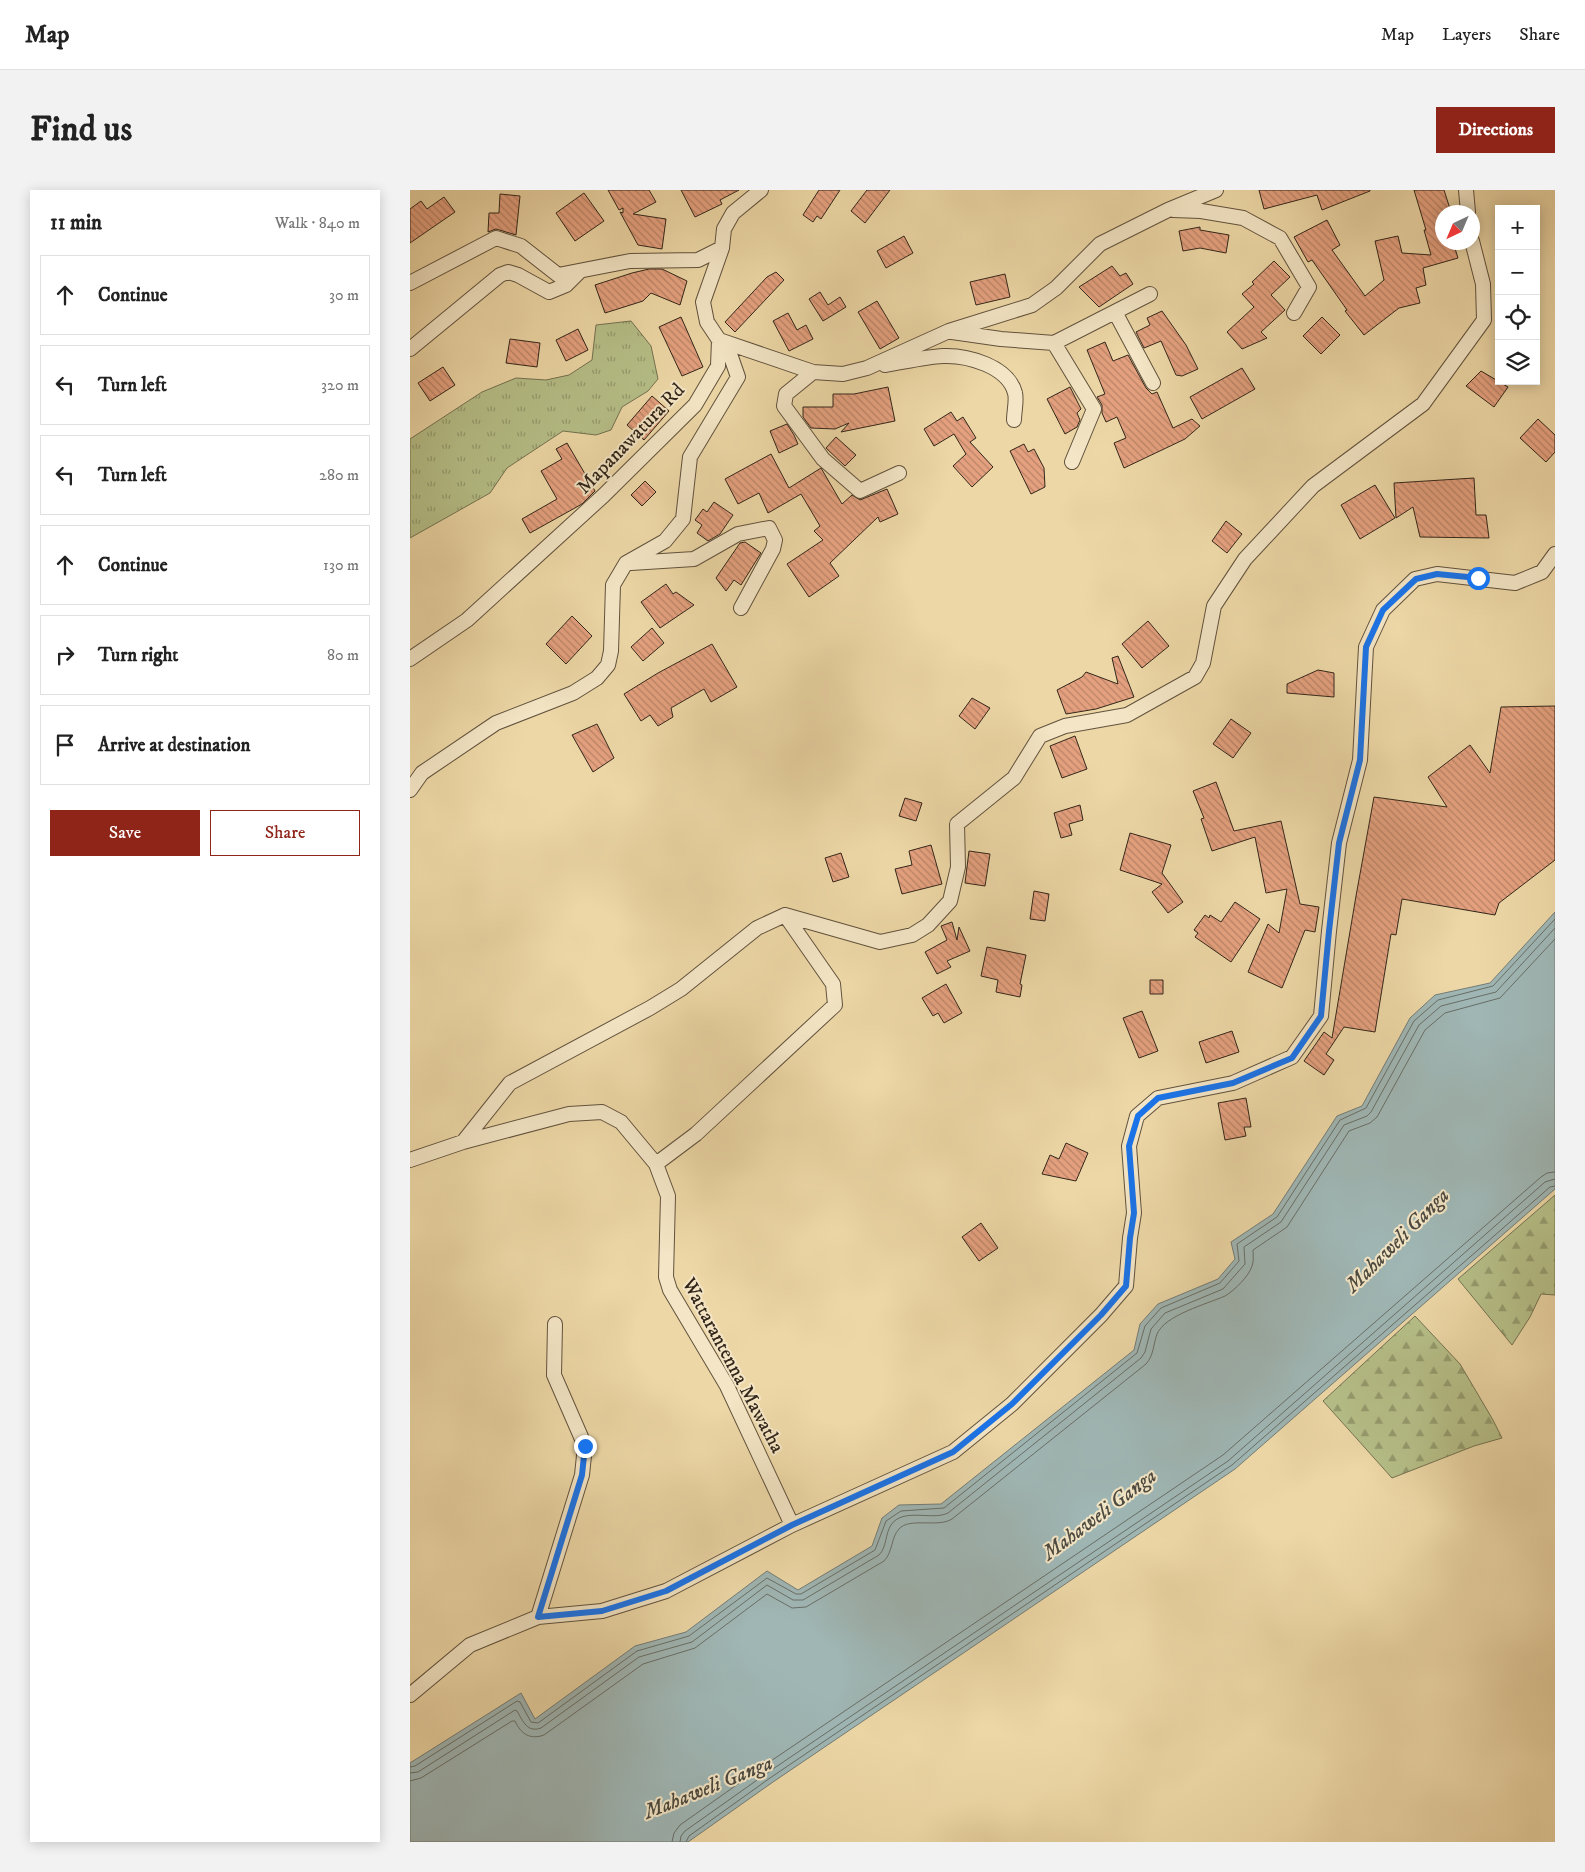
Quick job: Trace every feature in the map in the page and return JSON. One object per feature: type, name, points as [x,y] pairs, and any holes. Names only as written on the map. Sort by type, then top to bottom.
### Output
[{"type":"street","points":[[410,790],[422,773],[496,723],[573,694],[597,678],[608,665],[611,651],[613,585],[626,563],[665,541],[683,519],[690,457],[738,377],[731,357],[707,322],[702,302],[722,248],[724,230],[733,213],[761,190]]},
{"type":"street","points":[[867,368],[949,331],[1032,305],[1056,288],[1100,244],[1168,210],[1216,190]]},
{"type":"street","points":[[1466,190],[1467,205]]},
{"type":"street","points":[[1168,210],[1201,211],[1243,218],[1280,238],[1309,287],[1294,313]]},
{"type":"street","points":[[410,283],[496,238],[521,246],[558,275],[630,261],[698,260],[722,248]]},
{"type":"street","points":[[463,1142],[510,1083],[681,989],[757,928],[785,915],[880,942],[912,935],[928,925],[950,901],[958,867],[957,824],[1014,778],[1040,736],[1065,726],[1127,715],[1195,677],[1203,663],[1214,606],[1244,559],[1314,486],[1423,404],[1484,320],[1483,284],[1474,250]]},
{"type":"street","points":[[410,350],[500,276],[508,272],[549,292],[566,285],[578,272]]},
{"type":"street","points":[[949,331],[1001,339],[1054,343],[1150,294]]},
{"type":"street","points":[[1115,312],[1153,383]]},
{"type":"street","points":[[719,340],[813,372],[843,374],[867,368],[944,356],[978,361],[998,370],[1012,385],[1016,394],[1014,420]]},
{"type":"street","name":"Mapanawatura Rd","points":[[410,659],[467,620],[604,496],[695,406],[718,366],[719,340]]},
{"type":"street","points":[[1054,343],[1094,409],[1072,462]]},
{"type":"street","points":[[813,372],[786,394],[784,406],[823,459],[860,491],[899,473]]},
{"type":"street","points":[[626,563],[694,559],[738,534],[769,528],[775,540],[773,549],[741,608]]},
{"type":"street","points":[[410,1695],[470,1645],[538,1617],[602,1611],[666,1591],[792,1525],[953,1452],[1012,1404],[1101,1315],[1126,1286],[1134,1213],[1129,1146],[1138,1116],[1158,1098],[1233,1083],[1292,1058],[1321,1016],[1339,843],[1360,760],[1366,647],[1383,610],[1416,579],[1437,574],[1515,583],[1542,572],[1555,554]]},
{"type":"street","points":[[656,1164],[696,1134],[835,1005],[833,984],[785,915]]},
{"type":"street","name":"Wattarantenna Mawatha","points":[[410,1160],[463,1142],[569,1114],[602,1112],[621,1122],[656,1164],[668,1196],[666,1277],[670,1290],[727,1386],[792,1525]]},
{"type":"street","points":[[538,1617],[582,1475],[585,1446],[554,1375],[554,1324]]},
{"type":"green space","points":[[631,321],[651,346],[658,379],[648,391],[622,407],[611,430],[596,435],[563,431],[507,468],[490,493],[410,538],[410,439],[482,392],[516,378],[546,380],[569,375],[592,360],[596,325]]},
{"type":"green space","points":[[1555,1195],[1555,1295],[1541,1294],[1530,1317],[1512,1345],[1458,1279]]},
{"type":"green space","points":[[1415,1316],[1460,1364],[1502,1438],[1474,1446],[1392,1478],[1323,1401]]},
{"type":"water","name":"Mahaweli Ganga","points":[[1555,912],[1555,1189],[1235,1469],[773,1782],[688,1842],[410,1842],[410,1763],[521,1693],[535,1719],[635,1646],[686,1632],[767,1571],[798,1590],[872,1546],[882,1518],[899,1505],[941,1504],[1134,1350],[1140,1324],[1158,1304],[1218,1279],[1235,1259],[1231,1242],[1273,1214],[1337,1116],[1362,1106],[1410,1018],[1435,995],[1490,983]]},
{"type":"building","points":[[608,190],[649,190],[656,202],[633,214],[666,219],[662,249],[638,245],[620,212],[623,213],[623,208],[619,210]]},
{"type":"building","points":[[681,190],[739,190],[720,200],[722,204],[695,217]]},
{"type":"building","points":[[819,190],[840,190],[821,219],[817,216],[813,222],[803,215]]},
{"type":"building","points":[[867,190],[890,190],[865,223],[851,211]]},
{"type":"building","points":[[1259,190],[1370,191],[1322,210],[1317,195],[1264,209]]},
{"type":"building","points":[[1414,190],[1444,190],[1449,205],[1435,205],[1435,250],[1456,250],[1458,258],[1423,268],[1426,285],[1416,288],[1420,303],[1399,308],[1364,335],[1345,311],[1347,310],[1312,260],[1308,262],[1294,237],[1327,220],[1340,245],[1332,250],[1365,296],[1384,280],[1375,241],[1398,236],[1402,253],[1431,255],[1424,230],[1426,230]]},
{"type":"building","points":[[584,193],[604,221],[575,241],[556,213]]},
{"type":"building","points":[[500,194],[520,196],[516,235],[496,229],[488,232],[489,213],[499,213]]},
{"type":"building","points":[[444,197],[455,212],[410,243],[410,209],[421,201],[427,209]]},
{"type":"building","points":[[1200,227],[1200,230],[1229,235],[1226,253],[1200,248],[1183,251],[1179,231]]},
{"type":"building","points":[[904,236],[913,253],[886,268],[877,251]]},
{"type":"building","points":[[1274,261],[1290,277],[1271,295],[1285,310],[1261,332],[1267,338],[1242,349],[1227,332],[1254,307],[1242,294],[1254,284],[1252,282]]},
{"type":"building","points":[[1112,266],[1120,276],[1126,273],[1133,284],[1099,307],[1079,287]]},
{"type":"building","points":[[649,269],[662,269],[687,281],[680,305],[651,293],[643,301],[605,313],[595,285]]},
{"type":"building","points":[[776,272],[784,280],[735,332],[725,322],[767,277]]},
{"type":"building","points":[[1005,274],[1010,297],[976,305],[970,282]]},
{"type":"building","points":[[820,292],[828,305],[840,297],[846,307],[823,321],[809,299]]},
{"type":"building","points":[[877,301],[899,338],[880,349],[858,312]]},
{"type":"building","points":[[1162,311],[1186,345],[1198,369],[1182,376],[1176,375],[1161,341],[1144,348],[1136,332],[1150,325],[1147,318]]},
{"type":"building","points":[[788,313],[797,330],[806,325],[813,339],[789,351],[773,321]]},
{"type":"building","points":[[681,317],[703,367],[682,376],[659,327]]},
{"type":"building","points":[[1322,317],[1340,335],[1321,354],[1303,336]]},
{"type":"building","points":[[578,329],[588,350],[566,361],[556,340]]},
{"type":"building","points":[[510,339],[540,343],[537,367],[506,363]]},
{"type":"building","points":[[1105,342],[1113,361],[1128,355],[1146,388],[1152,394],[1157,392],[1173,428],[1192,419],[1200,426],[1185,439],[1124,468],[1114,443],[1126,438],[1117,417],[1106,422],[1102,413],[1102,405],[1097,397],[1105,394],[1087,350]]},
{"type":"building","points":[[443,367],[455,385],[430,401],[418,383]]},
{"type":"building","points":[[1242,368],[1255,389],[1202,419],[1190,397]]},
{"type":"building","points":[[1481,371],[1495,379],[1495,385],[1508,387],[1494,407],[1466,386]]},
{"type":"building","points":[[888,387],[895,421],[841,432],[849,423],[835,429],[811,428],[803,417],[803,407],[833,407],[833,394],[854,394]]},
{"type":"building","points":[[1070,387],[1081,409],[1077,413],[1080,420],[1077,427],[1065,434],[1047,399]]},
{"type":"building","points":[[652,396],[669,411],[644,440],[627,425]]},
{"type":"building","points":[[951,412],[957,421],[963,417],[976,438],[970,442],[993,467],[972,487],[953,466],[966,454],[954,434],[934,446],[924,429]]},
{"type":"building","points":[[1538,419],[1555,435],[1555,452],[1546,462],[1520,438]]},
{"type":"building","points":[[787,424],[798,444],[779,453],[770,431]]},
{"type":"building","points":[[836,437],[856,455],[845,466],[826,448]]},
{"type":"building","points":[[567,443],[595,491],[582,504],[530,533],[522,519],[557,499],[541,471],[562,459],[556,449]]},
{"type":"building","points":[[1024,444],[1028,452],[1034,449],[1044,468],[1045,487],[1031,494],[1010,451]]},
{"type":"building","points":[[771,454],[789,488],[821,468],[842,504],[852,495],[860,500],[887,489],[898,514],[880,522],[878,517],[830,563],[839,576],[809,597],[787,564],[823,540],[814,531],[820,526],[801,494],[768,513],[759,493],[738,504],[725,479]]},
{"type":"building","points":[[1474,478],[1476,515],[1486,515],[1489,538],[1420,537],[1413,507],[1396,518],[1394,483]]},
{"type":"building","points":[[645,481],[656,492],[642,506],[631,495]]},
{"type":"building","points":[[1375,485],[1395,518],[1360,539],[1341,505]]},
{"type":"building","points":[[714,502],[733,515],[720,534],[708,541],[697,533],[702,525],[695,520],[703,509],[707,512]]},
{"type":"building","points":[[1226,521],[1242,534],[1227,553],[1212,541]]},
{"type":"building","points":[[745,542],[761,553],[741,585],[734,580],[726,591],[716,578],[740,543]]},
{"type":"building","points":[[666,584],[673,594],[676,592],[694,605],[660,628],[641,602]]},
{"type":"building","points":[[572,616],[592,636],[566,664],[546,644]]},
{"type":"building","points":[[1148,621],[1169,646],[1142,668],[1122,644]]},
{"type":"building","points":[[652,628],[664,643],[643,661],[631,647]]},
{"type":"building","points":[[712,644],[737,687],[711,702],[704,689],[671,708],[673,717],[658,726],[650,715],[641,721],[624,694]]},
{"type":"building","points":[[1118,656],[1134,697],[1096,709],[1066,714],[1057,690],[1082,677],[1086,672],[1118,684],[1112,658]]},
{"type":"building","points":[[1318,670],[1334,673],[1334,697],[1287,693],[1287,684]]},
{"type":"building","points":[[972,698],[990,708],[975,729],[959,716]]},
{"type":"building","points":[[1555,706],[1555,860],[1499,903],[1495,915],[1402,899],[1396,935],[1391,934],[1375,1032],[1344,1027],[1326,1054],[1334,1060],[1324,1075],[1304,1061],[1324,1032],[1332,1038],[1374,797],[1447,807],[1428,777],[1470,745],[1490,773],[1501,707]]},
{"type":"building","points":[[1231,719],[1251,733],[1233,758],[1213,744]]},
{"type":"building","points":[[597,724],[614,758],[593,772],[572,735]]},
{"type":"building","points":[[1075,736],[1087,769],[1062,778],[1050,746]]},
{"type":"building","points":[[1216,782],[1234,831],[1281,821],[1300,904],[1319,907],[1315,932],[1305,930],[1282,988],[1248,972],[1268,924],[1279,933],[1287,889],[1266,893],[1255,837],[1212,851],[1201,819],[1204,818],[1193,791]]},
{"type":"building","points":[[905,798],[922,803],[916,821],[899,816]]},
{"type":"building","points":[[1080,805],[1083,820],[1069,824],[1072,835],[1061,838],[1054,813]]},
{"type":"building","points":[[1130,833],[1171,845],[1162,873],[1183,902],[1168,913],[1152,892],[1162,884],[1120,870]]},
{"type":"building","points":[[931,845],[942,884],[902,894],[895,869],[912,865],[909,851]]},
{"type":"building","points":[[969,851],[990,854],[985,886],[965,883]]},
{"type":"building","points":[[841,853],[849,877],[833,882],[825,858]]},
{"type":"building","points":[[1034,891],[1049,894],[1045,921],[1030,919]]},
{"type":"building","points":[[1235,902],[1260,919],[1231,962],[1195,937],[1198,933],[1194,930],[1205,915],[1209,918],[1210,915],[1221,922]]},
{"type":"building","points":[[952,922],[957,940],[959,927],[970,951],[947,961],[951,967],[937,974],[925,952],[947,940],[941,926]]},
{"type":"building","points":[[987,947],[1026,955],[1020,984],[1022,985],[1020,997],[996,992],[998,980],[981,976]]},
{"type":"building","points":[[1150,980],[1163,980],[1163,994],[1150,994]]},
{"type":"building","points":[[946,984],[962,1013],[944,1023],[938,1013],[933,1016],[922,998]]},
{"type":"building","points":[[1142,1011],[1158,1051],[1139,1058],[1123,1018]]},
{"type":"building","points":[[1232,1031],[1239,1052],[1206,1063],[1199,1042]]},
{"type":"building","points":[[1246,1098],[1251,1127],[1244,1127],[1246,1136],[1225,1140],[1218,1103]]},
{"type":"building","points":[[1066,1143],[1088,1153],[1076,1181],[1042,1174],[1050,1155],[1059,1159]]},
{"type":"building","points":[[981,1223],[998,1248],[979,1261],[962,1237]]},
{"type":"route","points":[[585,1446],[582,1475],[538,1617],[602,1611],[666,1591],[792,1525],[953,1452],[1012,1404],[1101,1315],[1126,1286],[1134,1213],[1129,1146],[1138,1116],[1158,1098],[1233,1083],[1292,1058],[1321,1016],[1339,843],[1360,760],[1366,647],[1383,610],[1416,579],[1437,574],[1478,578]]}]
